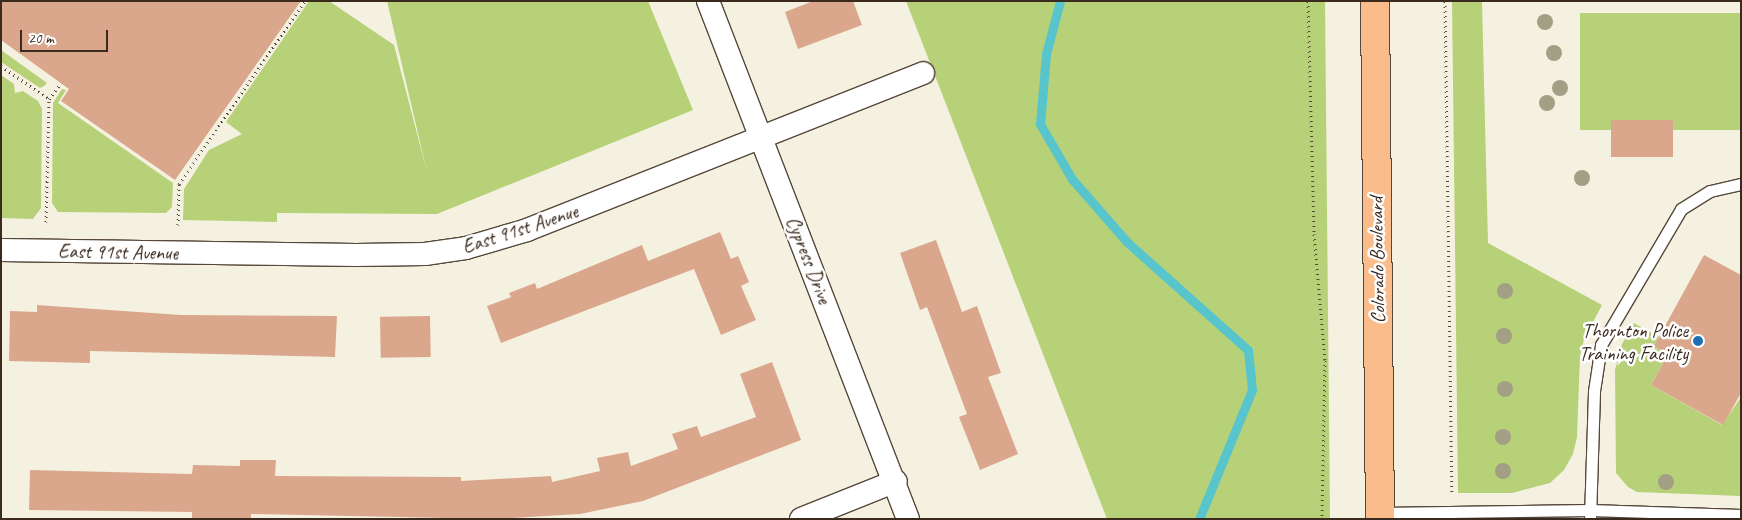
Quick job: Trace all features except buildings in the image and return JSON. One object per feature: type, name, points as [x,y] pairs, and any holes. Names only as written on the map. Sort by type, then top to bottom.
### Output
[{"type":"main road","name":"Colorado Boulevard","points":[[1375,1],[1380,516]]},
{"type":"street","name":"Cypress Drive","points":[[708,1],[896,481],[908,519]]},
{"type":"street","name":"East 91st Avenue","points":[[1,250],[356,255],[426,254],[466,248],[527,230],[922,73]]},
{"type":"street","points":[[801,519],[896,481]]},
{"type":"lane","points":[[1590,514],[1594,392],[1601,345],[1681,209],[1710,191],[1741,184]]},
{"type":"lane","points":[[1380,516],[1741,515]]},
{"type":"path","points":[[178,225],[179,184],[305,1]]},
{"type":"path","points":[[1308,1],[1314,234],[1325,360],[1322,519]]},
{"type":"path","points":[[1445,1],[1452,488]]},
{"type":"path","points":[[1,66],[49,98]]},
{"type":"path","points":[[46,222],[49,98],[61,82]]},
{"type":"green space","points":[[309,1],[329,1],[394,45],[427,172],[387,1],[648,1],[693,110],[437,214],[277,213],[277,222],[183,220],[184,189],[209,150],[242,134],[226,122]]},
{"type":"green space","points":[[906,1],[1325,1],[1330,519],[1107,519]]},
{"type":"green space","points":[[1452,1],[1482,1],[1488,243],[1602,305],[1584,339],[1580,356],[1577,437],[1573,454],[1564,470],[1550,483],[1512,493],[1458,493]]},
{"type":"green space","points":[[1580,13],[1741,13],[1741,130],[1580,130]]},
{"type":"green space","points":[[1,50],[47,83],[40,88],[1,62]]},
{"type":"green space","points":[[1,75],[14,84],[15,93],[23,91],[38,101],[42,109],[41,208],[33,219],[1,218]]},
{"type":"green space","points":[[62,89],[66,90],[58,103],[173,183],[172,207],[166,213],[58,212],[52,203],[53,103]]},
{"type":"green space","points":[[1634,323],[1659,337],[1654,346],[1668,354],[1651,385],[1722,425],[1741,397],[1741,496],[1637,492],[1628,487],[1616,473],[1615,370],[1622,344]]},
{"type":"waterway","points":[[1060,1],[1046,54],[1040,124],[1072,179],[1127,242],[1248,350],[1252,390],[1199,519]]},
{"type":"place","name":"Thornton Police Training Facility","points":[[1698,341]]}]
